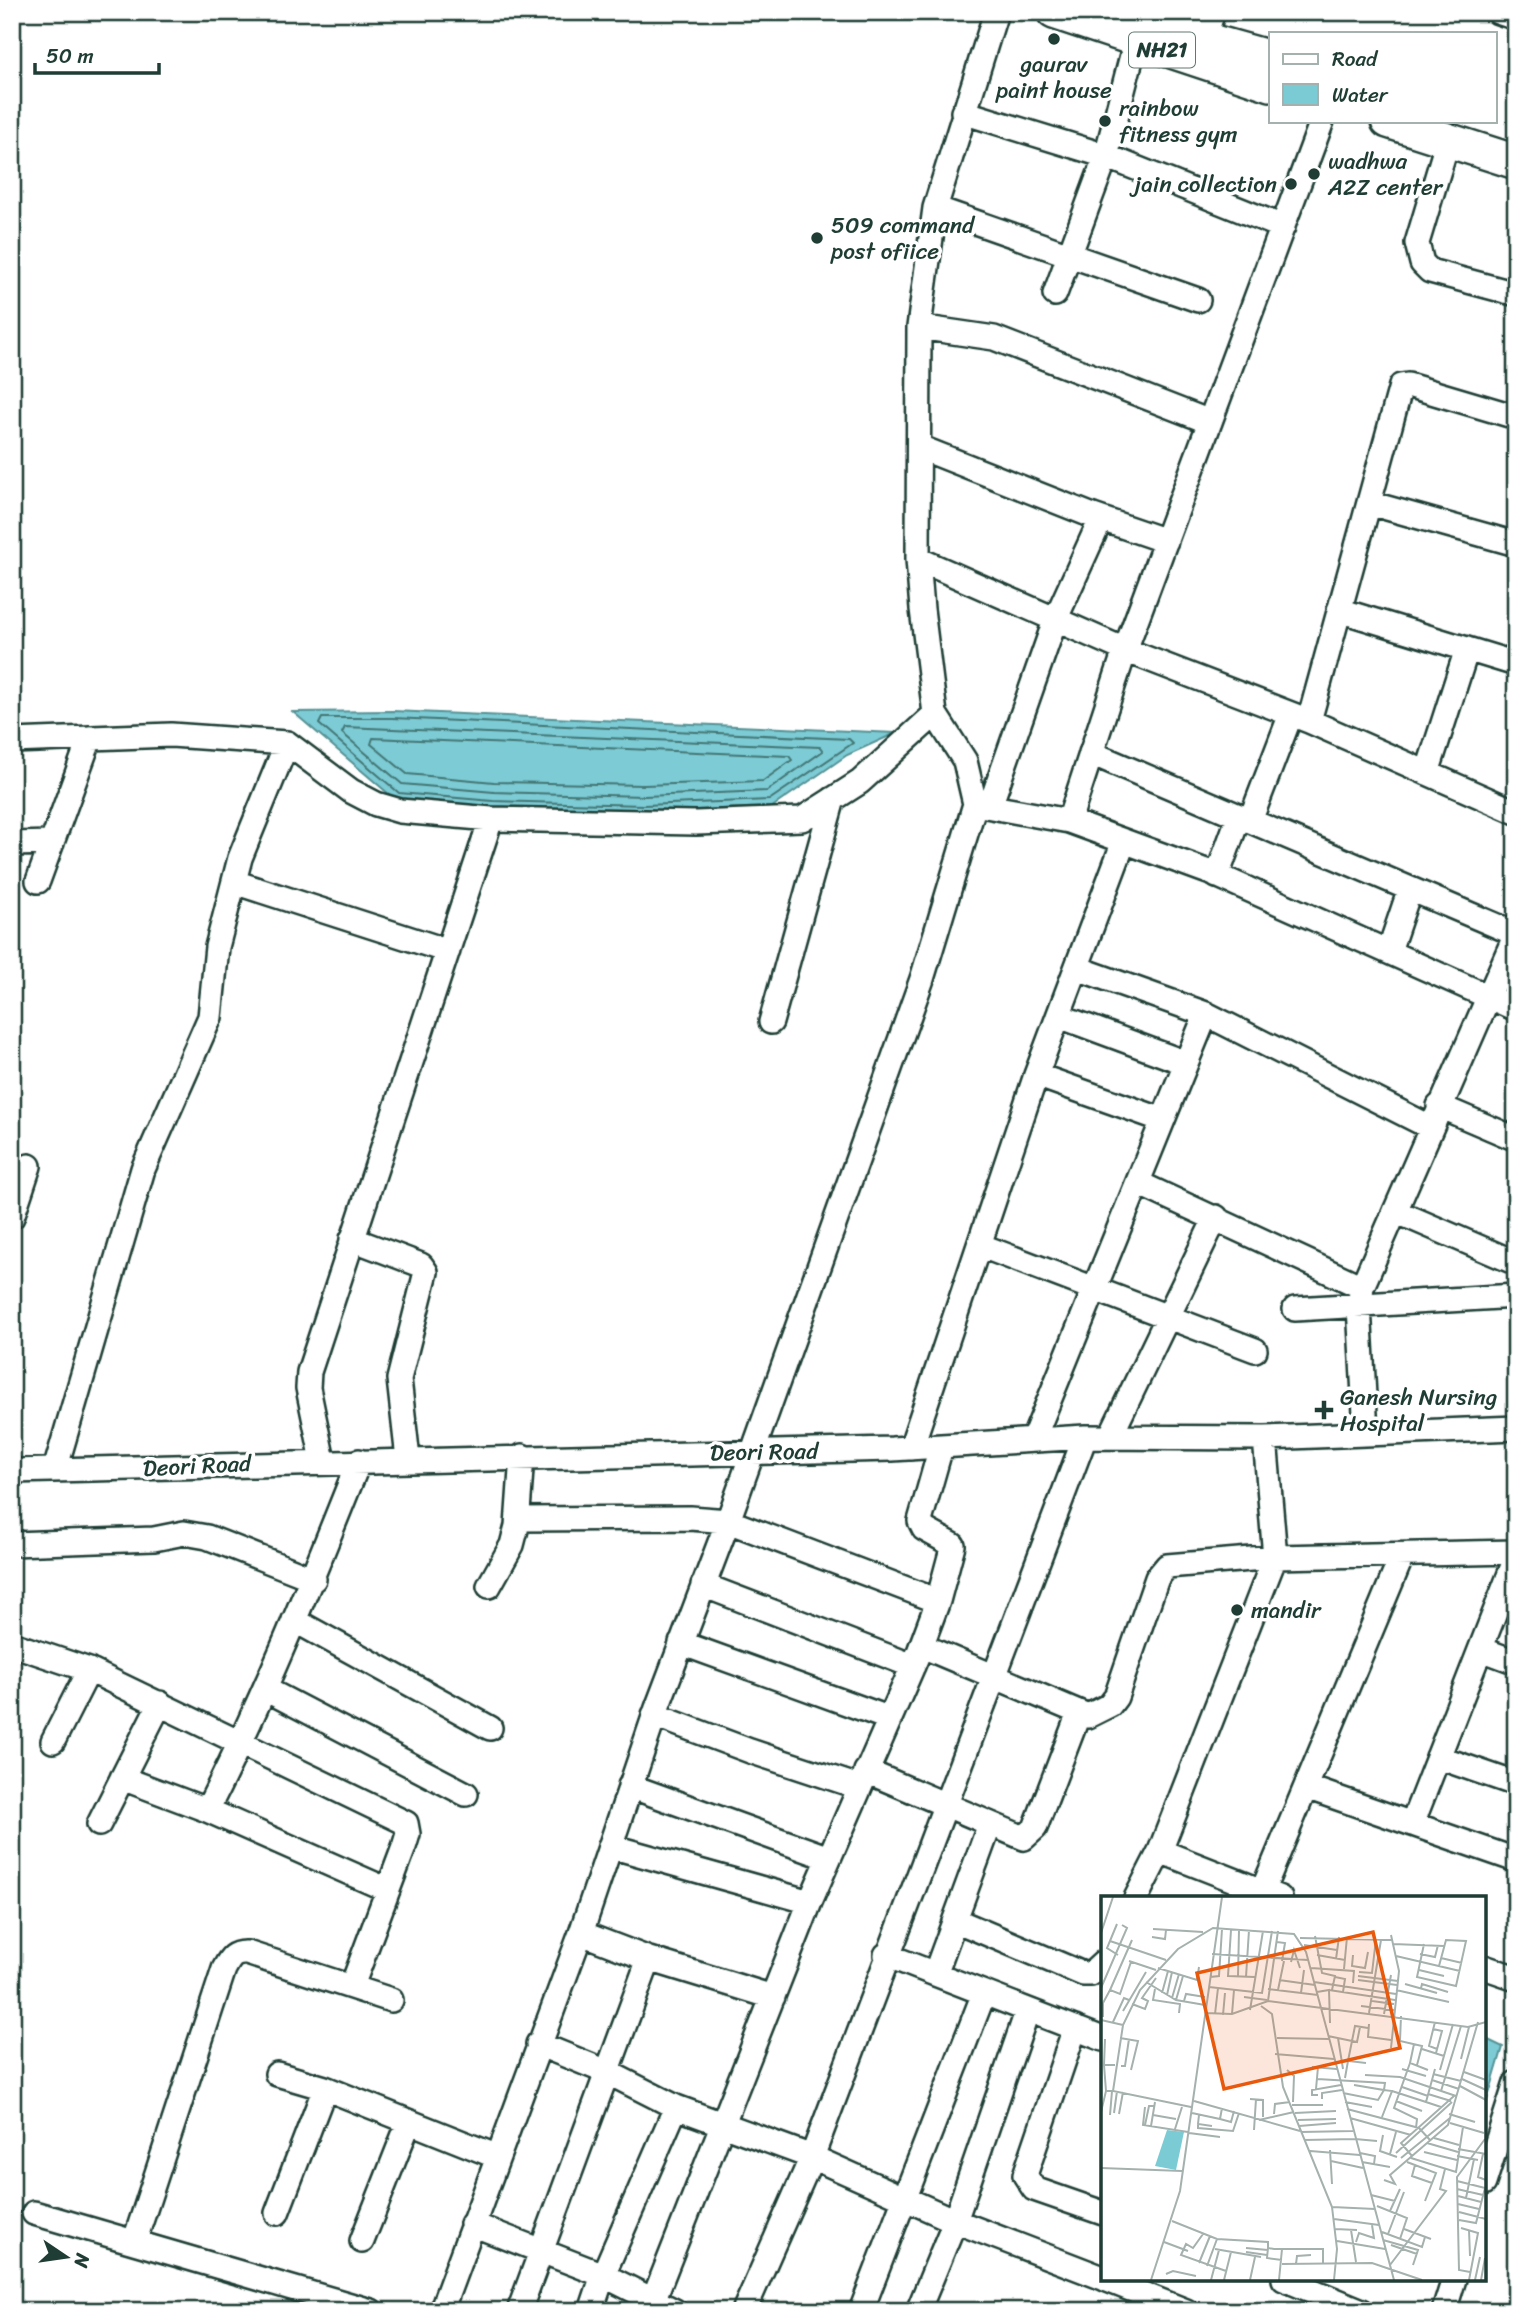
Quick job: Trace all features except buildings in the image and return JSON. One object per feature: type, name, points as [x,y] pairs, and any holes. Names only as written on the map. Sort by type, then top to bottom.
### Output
[{"type":"highway","name":"NH21","points":[[1054,12],[1269,83]]},
{"type":"highway","name":"NH21","points":[[1110,12],[1209,25],[1269,57]]},
{"type":"highway","points":[[1396,122],[1516,139]]},
{"type":"highway","points":[[1456,130],[1516,162]]},
{"type":"street","points":[[983,805],[965,761],[935,714],[918,559],[919,327],[935,208],[962,111],[996,12]]},
{"type":"street","points":[[1498,12],[1516,19]]},
{"type":"street","points":[[1055,294],[1105,156],[1136,40]]},
{"type":"street","points":[[962,111],[1105,156],[1283,227]]},
{"type":"street","points":[[1069,821],[1125,650],[1322,122]]},
{"type":"street","points":[[1456,130],[1417,243],[1422,263],[1430,271],[1516,294]]},
{"type":"street","points":[[935,208],[1070,254],[1122,276],[1198,300]]},
{"type":"street","points":[[919,327],[994,338],[1210,422]]},
{"type":"street","points":[[1217,876],[1300,717],[1339,610],[1401,386],[1408,385],[1516,417]]},
{"type":"street","points":[[919,447],[1101,519],[1166,541]]},
{"type":"street","points":[[1368,503],[1516,544]]},
{"type":"street","points":[[441,2311],[580,1933],[654,1715],[728,1521],[983,805],[1056,618],[1101,519]]},
{"type":"street","points":[[918,559],[1125,650],[1300,717],[1516,812]]},
{"type":"street","points":[[1339,610],[1516,664]]},
{"type":"street","points":[[1427,773],[1467,649]]},
{"type":"street","points":[[12,741],[171,735],[288,743],[351,791],[376,804],[400,811],[491,818],[696,823],[802,819],[860,782],[935,714]]},
{"type":"street","points":[[38,881],[90,738]]},
{"type":"street","points":[[55,1470],[143,1169],[211,1017],[217,947],[240,858],[288,743]]},
{"type":"street","points":[[1091,753],[1516,934],[1490,997],[1434,1116],[1360,1297],[1366,1432]]},
{"type":"street","points":[[771,1022],[833,799]]},
{"type":"street","points":[[983,805],[1069,821],[1217,876],[1516,1009]]},
{"type":"street","points":[[323,1461],[308,1388],[309,1372],[491,818]]},
{"type":"street","points":[[911,1448],[1036,1075],[1125,841]]},
{"type":"street","points":[[12,844],[52,843]]},
{"type":"street","points":[[234,882],[448,951]]},
{"type":"street","points":[[1389,951],[1409,889]]},
{"type":"street","points":[[1077,968],[1206,1014],[1434,1116],[1516,1139]]},
{"type":"street","points":[[1033,1440],[1206,1014]]},
{"type":"street","points":[[1059,1016],[1186,1063]]},
{"type":"street","points":[[1036,1075],[1163,1120]]},
{"type":"street","points":[[12,1217],[29,1166]]},
{"type":"street","points":[[1138,1183],[1216,1217],[1360,1297]]},
{"type":"street","points":[[1395,1211],[1516,1263]]},
{"type":"street","points":[[1110,1437],[1216,1217]]},
{"type":"street","points":[[352,1239],[421,1265],[426,1272],[400,1379],[408,1459]]},
{"type":"street","points":[[979,1245],[1255,1350]]},
{"type":"street","points":[[1295,1309],[1360,1297],[1516,1296]]},
{"type":"street","name":"Deori Road","points":[[12,1471],[911,1448],[1085,1437],[1265,1438],[1516,1428]]},
{"type":"street","points":[[744,2311],[812,2157],[886,1955],[995,1678],[1085,1437]]},
{"type":"street","points":[[1137,1896],[1160,1851],[1275,1557],[1265,1438]]},
{"type":"street","points":[[651,2306],[810,1902],[917,1656],[938,1601],[953,1545],[923,1529],[920,1521],[941,1447]]},
{"type":"street","points":[[489,1586],[512,1545],[518,1520],[522,1456]]},
{"type":"street","points":[[207,1810],[242,1742],[314,1579],[359,1461]]},
{"type":"street","points":[[518,1520],[690,1518],[728,1521],[938,1601]]},
{"type":"street","points":[[12,1544],[154,1539],[192,1534],[207,1536],[314,1579]]},
{"type":"street","points":[[704,1585],[917,1656],[995,1678],[1088,1716],[1099,1713],[1116,1697],[1157,1578],[1167,1566],[1275,1557],[1516,1552]]},
{"type":"street","points":[[1160,1851],[1271,1895],[1306,1787],[1402,1556]]},
{"type":"street","points":[[1412,1824],[1516,1558]]},
{"type":"street","points":[[294,1620],[490,1728]]},
{"type":"street","points":[[681,1643],[888,1718]]},
{"type":"street","points":[[12,1644],[89,1670],[406,1823],[408,1834],[352,1986]]},
{"type":"street","points":[[1481,1648],[1516,1662]]},
{"type":"street","points":[[53,1741],[89,1670]]},
{"type":"street","points":[[265,1689],[466,1794]]},
{"type":"street","points":[[99,1824],[160,1703]]},
{"type":"street","points":[[654,1715],[750,1751],[862,1779],[1024,1838],[1030,1835],[1079,1713]]},
{"type":"street","points":[[1438,1757],[1516,1784]]},
{"type":"street","points":[[122,1778],[207,1810],[388,1890]]},
{"type":"street","points":[[630,1786],[829,1858]]},
{"type":"street","points":[[1306,1787],[1516,1860]]},
{"type":"street","points":[[935,1974],[990,1824]]},
{"type":"street","points":[[610,1846],[810,1902]]},
{"type":"street","points":[[955,1920],[1083,1974],[1091,1973],[1101,1965]]},
{"type":"street","points":[[580,1933],[649,1959],[773,1997]]},
{"type":"street","points":[[135,2240],[224,1969],[231,1957],[237,1952],[247,1953],[391,2000]]},
{"type":"street","points":[[886,1955],[1027,2012],[1101,2038]]},
{"type":"street","points":[[519,2311],[649,1959]]},
{"type":"street","points":[[1486,1968],[1516,1978]]},
{"type":"street","points":[[861,2311],[984,1993]]},
{"type":"street","points":[[918,2311],[954,2221],[1027,2012]]},
{"type":"street","points":[[1075,2028],[1026,2175],[1034,2189],[1101,2212]]},
{"type":"street","points":[[538,2044],[607,2072],[676,2106],[812,2157],[954,2221],[1101,2278]]},
{"type":"street","points":[[277,2074],[325,2088],[498,2157]]},
{"type":"street","points":[[1486,2177],[1516,2083]]},
{"type":"street","points":[[277,2213],[325,2088]]},
{"type":"street","points":[[591,2311],[603,2275],[676,2106]]},
{"type":"street","points":[[362,2241],[409,2122]]},
{"type":"street","points":[[34,2213],[135,2240],[371,2311]]},
{"type":"street","points":[[472,2224],[603,2275],[651,2306],[675,2311]]},
{"type":"street","points":[[1109,2281],[1186,2311]]},
{"type":"street","points":[[1289,2281],[1362,2311]]},
{"type":"street","points":[[1444,2311],[1453,2281]]},
{"type":"water","points":[[393,711],[896,733],[847,755],[772,807],[644,812],[493,808],[396,800],[293,712]]},
{"type":"water","points":[[1486,2039],[1503,2047],[1486,2104]]},
{"type":"place","name":"gaurav paint house","points":[[1054,39]]},
{"type":"place","name":"rainbow fitness gym","points":[[1105,121]]},
{"type":"place","name":"wadhwa A2Z center","points":[[1314,174]]},
{"type":"place","name":"jain collection","points":[[1291,184]]},
{"type":"place","name":"509 command post ofiice","points":[[817,238]]},
{"type":"place","name":"Ganesh Nursing Hospital","points":[[1324,1410]]},
{"type":"place","name":"mandir","points":[[1237,1610]]}]
